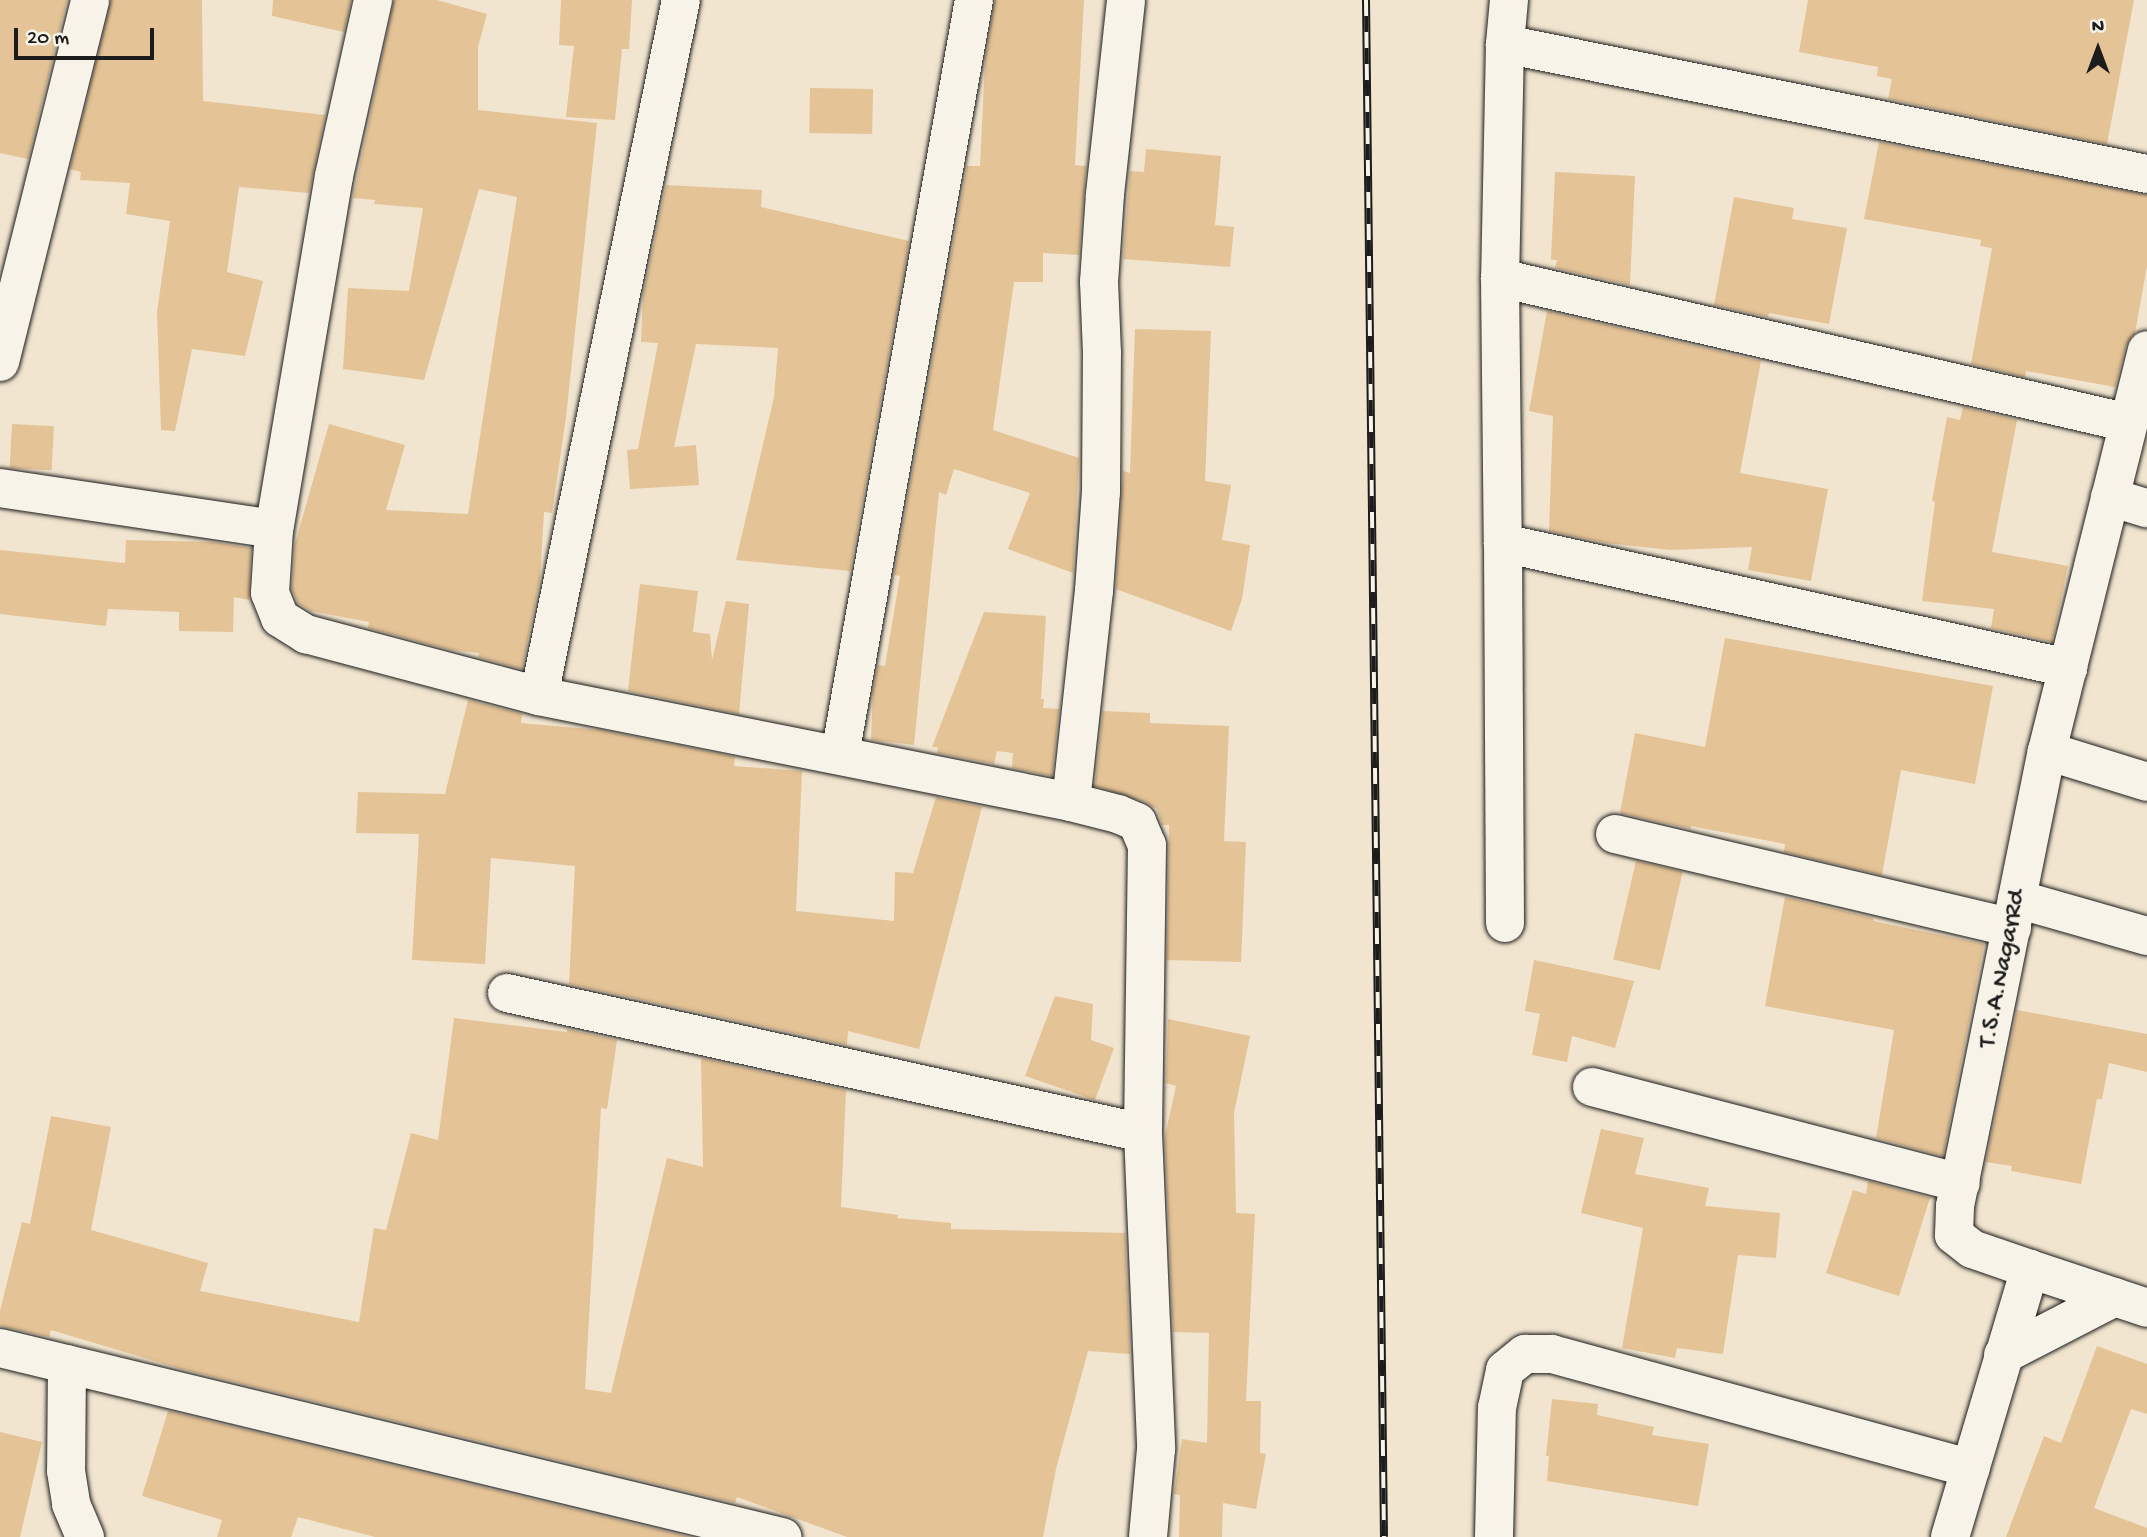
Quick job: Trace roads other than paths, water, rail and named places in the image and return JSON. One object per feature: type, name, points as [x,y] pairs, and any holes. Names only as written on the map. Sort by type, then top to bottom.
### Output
[{"type":"street","points":[[0,362],[90,0]]},
{"type":"street","points":[[373,0],[334,176],[274,529],[270,593],[280,618],[306,634],[540,696],[1071,802],[1118,814],[1137,822],[1147,845],[1143,1133],[1156,1449],[1148,1537]]},
{"type":"street","points":[[540,696],[681,0]]},
{"type":"street","points":[[840,755],[974,0]]},
{"type":"street","points":[[1071,802],[1094,590],[1101,492],[1102,353],[1099,282],[1105,194],[1126,0]]},
{"type":"street","points":[[1506,923],[1500,278],[1508,0]]},
{"type":"street","points":[[1505,44],[2147,174]]},
{"type":"street","points":[[1500,278],[2129,423]]},
{"type":"street","name":"T.S.A.NagarRd","points":[[2030,1269],[1972,1249],[1954,1235],[1955,1206],[2047,751],[2147,350]]},
{"type":"street","points":[[0,488],[274,529]]},
{"type":"street","points":[[2110,497],[2147,508]]},
{"type":"street","points":[[1503,543],[2068,668]]},
{"type":"street","points":[[2047,751],[2147,782]]},
{"type":"street","points":[[1615,834],[2015,913],[2147,936]]},
{"type":"street","points":[[507,993],[1143,1133]]},
{"type":"street","points":[[1592,1087],[1961,1183]]},
{"type":"street","points":[[1950,1537],[2030,1269],[2131,1303]]},
{"type":"street","points":[[2003,1355],[2131,1303]]},
{"type":"street","points":[[0,1348],[782,1537]]},
{"type":"street","points":[[1494,1537],[1497,1408],[1506,1370],[1525,1354],[1552,1354],[1971,1469]]},
{"type":"street","points":[[67,1364],[66,1471],[71,1504],[85,1537]]},
{"type":"railway","points":[[1366,0],[1384,1537]]}]
